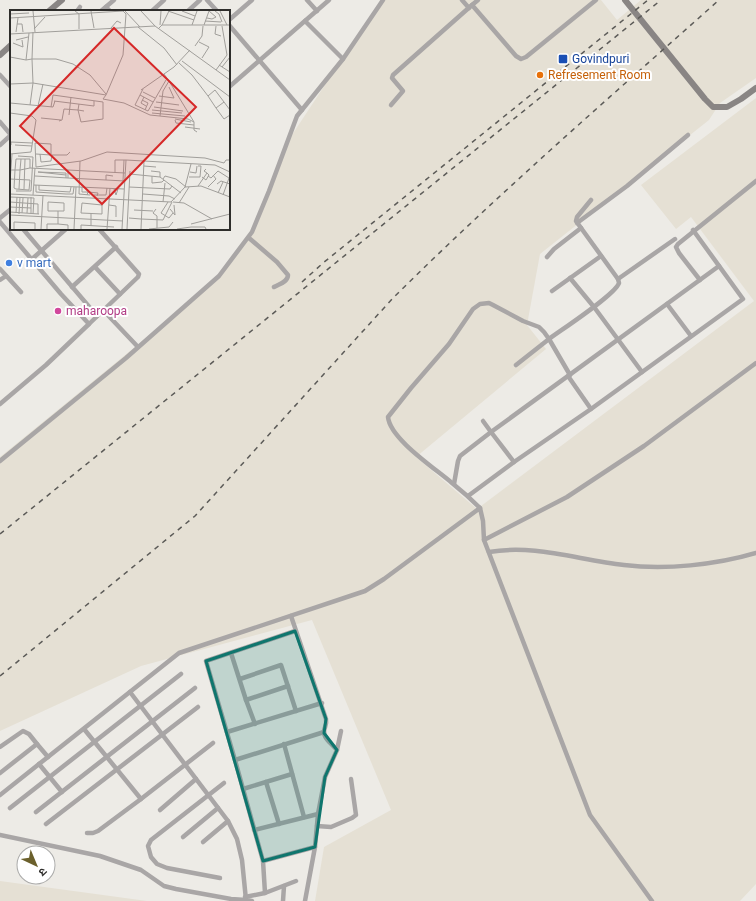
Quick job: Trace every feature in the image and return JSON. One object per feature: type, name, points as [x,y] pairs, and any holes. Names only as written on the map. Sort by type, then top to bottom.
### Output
[{"type":"main road","points":[[51,10],[62,0]]},
{"type":"main road","points":[[625,0],[713,107],[727,107],[756,88]]},
{"type":"main road","points":[[0,55],[10,46]]},
{"type":"street","points":[[102,10],[114,0]]},
{"type":"street","points":[[153,10],[164,0]]},
{"type":"street","points":[[189,10],[200,0]]},
{"type":"street","points":[[207,0],[216,10]]},
{"type":"street","points":[[230,19],[252,0]]},
{"type":"street","points":[[307,0],[316,11]]},
{"type":"street","points":[[230,86],[329,0]]},
{"type":"street","points":[[0,461],[76,400],[219,276],[249,238],[272,184],[294,122],[343,59],[383,0]]},
{"type":"street","points":[[462,0],[471,6],[521,60],[596,0]]},
{"type":"street","points":[[391,105],[403,91],[392,78],[392,74],[478,0]]},
{"type":"street","points":[[106,6],[109,10]]},
{"type":"street","points":[[305,21],[343,59]]},
{"type":"street","points":[[230,26],[302,110]]},
{"type":"street","points":[[0,75],[10,86]]},
{"type":"street","points":[[0,122],[10,134]]},
{"type":"street","points":[[577,223],[633,182],[688,135]]},
{"type":"street","points":[[0,144],[10,136]]},
{"type":"street","points":[[700,280],[676,247],[693,230],[756,181]]},
{"type":"street","points":[[516,365],[548,339],[594,307],[618,286],[618,279],[577,223],[576,217],[591,200]]},
{"type":"street","points":[[0,218],[10,212]]},
{"type":"street","points":[[0,222],[61,294],[89,324]]},
{"type":"street","points":[[547,257],[554,249],[581,228]]},
{"type":"street","points":[[24,230],[97,316]]},
{"type":"street","points":[[32,259],[65,230]]},
{"type":"street","points":[[0,404],[46,365],[137,278],[139,274],[100,230]]},
{"type":"street","points":[[468,496],[743,299],[693,230]]},
{"type":"street","points":[[249,238],[277,262],[288,275],[286,281],[274,287]]},
{"type":"street","points":[[618,279],[675,239]]},
{"type":"street","points":[[72,287],[116,248]]},
{"type":"street","points":[[552,291],[601,256]]},
{"type":"street","points":[[454,484],[460,456],[719,266]]},
{"type":"street","points":[[95,267],[120,294]]},
{"type":"street","points":[[0,269],[21,292]]},
{"type":"street","points":[[0,280],[6,276]]},
{"type":"street","points":[[570,278],[594,307],[642,372]]},
{"type":"street","points":[[591,409],[569,376],[543,330],[489,303],[480,304],[473,309],[449,344],[388,417],[390,424],[401,439],[422,459],[454,484],[480,508],[484,540],[590,815],[652,901]]},
{"type":"street","points":[[668,304],[691,336]]},
{"type":"street","points":[[103,310],[138,347]]},
{"type":"street","points":[[484,540],[567,497],[644,446],[756,363]]},
{"type":"street","points":[[483,421],[514,462]]},
{"type":"street","points":[[0,794],[183,651],[356,594],[372,587],[480,508]]},
{"type":"street","points":[[489,552],[518,549],[544,550],[624,565],[656,566],[712,562],[756,553]]},
{"type":"street","points":[[291,616],[322,703],[327,723],[324,732],[326,738],[337,750]]},
{"type":"street","points":[[265,893],[263,861],[206,662],[296,631]]},
{"type":"street","points":[[231,653],[255,724]]},
{"type":"street","points":[[240,679],[281,665],[296,711]]},
{"type":"street","points":[[10,808],[181,674]]},
{"type":"street","points":[[246,700],[288,686]]},
{"type":"street","points":[[36,812],[195,688]]},
{"type":"street","points":[[130,692],[228,821],[237,839],[248,899]]},
{"type":"street","points":[[227,732],[322,703]]},
{"type":"street","points":[[46,824],[198,707]]},
{"type":"street","points":[[84,729],[141,799]]},
{"type":"street","points":[[0,747],[23,731],[29,734],[48,757]]},
{"type":"street","points":[[305,901],[315,847],[318,814],[325,777],[337,750],[341,731]]},
{"type":"street","points":[[235,760],[324,732]]},
{"type":"street","points":[[87,833],[98,831],[213,743]]},
{"type":"street","points":[[0,773],[37,744]]},
{"type":"street","points":[[284,744],[304,817]]},
{"type":"street","points":[[39,764],[62,792]]},
{"type":"street","points":[[243,789],[292,774]]},
{"type":"street","points":[[160,810],[196,779]]},
{"type":"street","points":[[317,826],[331,827],[356,815],[351,779]]},
{"type":"street","points":[[266,782],[279,824]]},
{"type":"street","points":[[220,878],[162,866],[153,861],[148,846],[151,840],[224,783]]},
{"type":"street","points":[[183,837],[218,808]]},
{"type":"street","points":[[254,830],[318,814]]},
{"type":"street","points":[[203,842],[228,821]]},
{"type":"street","points":[[0,835],[100,856],[141,870],[164,886],[231,899],[248,899],[296,882]]},
{"type":"street","points":[[263,861],[315,847]]},
{"type":"street","points":[[283,901],[284,886]]},
{"type":"highlighted area","points":[[295,631],[326,719],[324,733],[337,750],[325,777],[315,847],[263,861],[206,661]]},
{"type":"shaded area","points":[[381,0],[601,0],[617,20],[641,0],[756,0],[756,78],[720,103],[709,120],[540,254],[527,325],[546,349],[416,457],[477,509],[754,301],[691,217],[676,229],[641,185],[756,98],[756,884],[740,901],[315,901],[324,847],[391,810],[312,620],[141,666],[0,731],[0,457],[211,285],[252,229],[286,144]]},
{"type":"shaded area","points":[[0,881],[16,883],[16,885],[29,885],[147,901],[0,901]]},
{"type":"railway","points":[[302,282],[323,263],[648,0]]},
{"type":"railway","points":[[0,534],[661,0]]},
{"type":"railway","points":[[0,676],[195,516],[393,298],[513,184],[719,0]]},
{"type":"place","name":"Govindpuri","points":[[563,59]]},
{"type":"place","name":"Refresement Room","points":[[540,75]]},
{"type":"place","name":"v mart","points":[[9,263]]},
{"type":"place","name":"maharoopa","points":[[58,311]]}]
